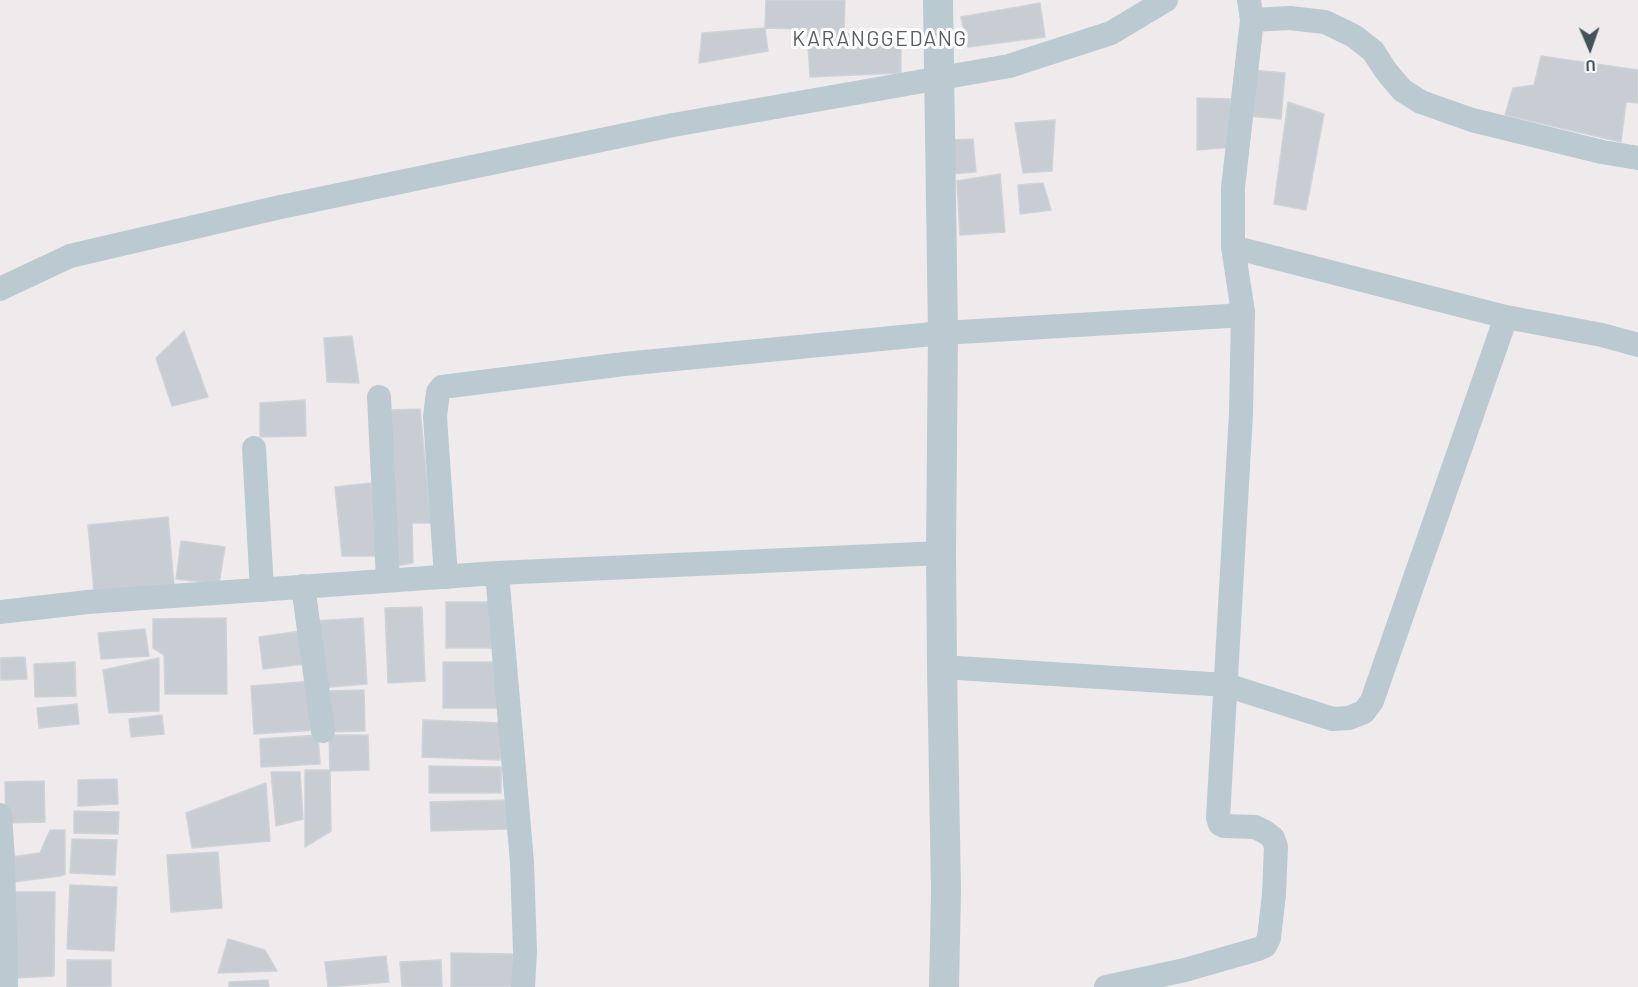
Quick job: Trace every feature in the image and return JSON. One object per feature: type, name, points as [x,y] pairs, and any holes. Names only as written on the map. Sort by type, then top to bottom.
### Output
[{"type":"street","points":[[938,0],[943,333],[941,553],[946,892],[944,987]]},
{"type":"street","points":[[0,289],[70,256],[276,208],[673,125],[1009,66],[1111,33],[1166,0]]},
{"type":"street","points":[[1106,987],[1185,970],[1258,950],[1265,946],[1269,938],[1274,882],[1273,838],[1255,827],[1224,826],[1220,824],[1218,818],[1241,413],[1242,312],[1233,247],[1233,188],[1251,10],[1325,22],[1354,36],[1373,51],[1401,90],[1421,102],[1472,120],[1602,152],[1638,158]]},
{"type":"street","points":[[1233,247],[1506,317],[1602,335],[1638,345]]},
{"type":"street","points":[[446,577],[435,417],[438,392],[442,387],[624,364],[943,333],[1228,316],[1242,312]]},
{"type":"street","points":[[942,667],[1226,685],[1333,719],[1348,718],[1364,712],[1372,701],[1506,317]]},
{"type":"street","points":[[379,397],[388,580]]},
{"type":"street","points":[[254,448],[262,590]]},
{"type":"street","points":[[0,612],[88,602],[497,573],[941,553]]},
{"type":"street","points":[[497,573],[522,862],[525,952],[522,987]]},
{"type":"street","points":[[303,586],[323,731]]},
{"type":"street","points":[[0,815],[6,987]]},
{"type":"building","points":[[766,0],[845,0],[844,34],[901,33],[901,73],[810,77],[807,29],[765,28]]},
{"type":"building","points":[[1040,3],[1045,37],[968,47],[961,17]]},
{"type":"building","points":[[765,28],[768,51],[699,63],[702,33]]},
{"type":"building","points":[[1541,56],[1638,70],[1638,103],[1626,102],[1621,142],[1505,115],[1513,88],[1534,85]]},
{"type":"building","points":[[1252,70],[1285,73],[1281,119],[1248,116]]},
{"type":"building","points":[[1197,98],[1230,99],[1234,147],[1197,150]]},
{"type":"building","points":[[1288,102],[1324,114],[1306,210],[1274,204]]},
{"type":"building","points":[[1055,120],[1052,171],[1023,173],[1015,123]]},
{"type":"building","points":[[973,139],[976,172],[950,174],[950,140]]},
{"type":"building","points":[[1000,174],[1005,232],[960,235],[957,181]]},
{"type":"building","points":[[1043,183],[1051,210],[1020,214],[1018,185]]},
{"type":"building","points":[[184,331],[208,397],[172,406],[156,358]]},
{"type":"building","points":[[352,336],[359,383],[327,382],[324,338]]},
{"type":"building","points":[[305,400],[306,436],[260,437],[260,403]]},
{"type":"building","points":[[420,409],[431,523],[412,523],[413,563],[394,566],[391,410]]},
{"type":"building","points":[[371,483],[376,556],[342,556],[335,487]]},
{"type":"building","points":[[168,517],[174,585],[94,592],[88,525]]},
{"type":"building","points":[[181,541],[225,547],[219,584],[176,579]]},
{"type":"building","points":[[446,602],[491,602],[491,648],[446,648]]},
{"type":"building","points":[[422,607],[425,681],[388,683],[385,608]]},
{"type":"building","points":[[226,618],[227,694],[165,694],[164,655],[153,648],[153,619]]},
{"type":"building","points":[[363,618],[367,684],[319,688],[314,621]]},
{"type":"building","points":[[145,629],[149,656],[101,659],[98,633]]},
{"type":"building","points":[[301,631],[305,664],[263,669],[259,637]]},
{"type":"building","points":[[25,657],[27,679],[1,680],[0,658]]},
{"type":"building","points":[[159,658],[159,711],[109,713],[103,670]]},
{"type":"building","points":[[75,662],[76,696],[35,697],[34,664]]},
{"type":"building","points":[[443,662],[499,662],[499,708],[443,708]]},
{"type":"building","points":[[314,681],[317,730],[254,734],[251,686]]},
{"type":"building","points":[[364,690],[365,731],[327,732],[326,691]]},
{"type":"building","points":[[77,704],[79,724],[39,728],[37,708]]},
{"type":"building","points":[[162,715],[164,734],[131,737],[129,719]]},
{"type":"building","points":[[423,720],[501,723],[500,760],[422,757]]},
{"type":"building","points":[[318,735],[320,764],[261,767],[260,739]]},
{"type":"building","points":[[329,735],[368,735],[369,770],[330,771]]},
{"type":"building","points":[[429,766],[501,767],[501,793],[429,793]]},
{"type":"building","points":[[305,770],[330,770],[331,831],[305,847]]},
{"type":"building","points":[[271,772],[300,772],[303,819],[276,826]]},
{"type":"building","points":[[117,779],[118,804],[78,806],[78,780]]},
{"type":"building","points":[[44,781],[45,822],[6,823],[5,782]]},
{"type":"building","points":[[266,783],[270,841],[192,848],[186,813]]},
{"type":"building","points":[[508,800],[508,829],[431,831],[430,802]]},
{"type":"building","points":[[74,811],[119,812],[118,834],[74,833]]},
{"type":"building","points":[[50,830],[65,830],[65,874],[6,883],[3,858],[40,853]]},
{"type":"building","points":[[72,839],[117,840],[115,875],[70,873]]},
{"type":"building","points":[[218,852],[222,908],[171,912],[167,855]]},
{"type":"building","points":[[70,885],[117,887],[114,951],[67,949]]},
{"type":"building","points":[[14,892],[55,892],[54,976],[16,978]]},
{"type":"building","points":[[228,939],[265,950],[277,971],[218,973]]},
{"type":"building","points":[[451,953],[513,954],[512,987],[451,987]]},
{"type":"building","points":[[386,956],[389,982],[328,987],[325,962]]},
{"type":"building","points":[[67,960],[111,960],[111,987],[67,987]]},
{"type":"building","points":[[441,960],[442,987],[402,987],[400,962]]},
{"type":"building","points":[[268,980],[269,987],[229,987],[229,982]]},
{"type":"district","name":"KARANGGEDANG","points":[[880,39]]}]
